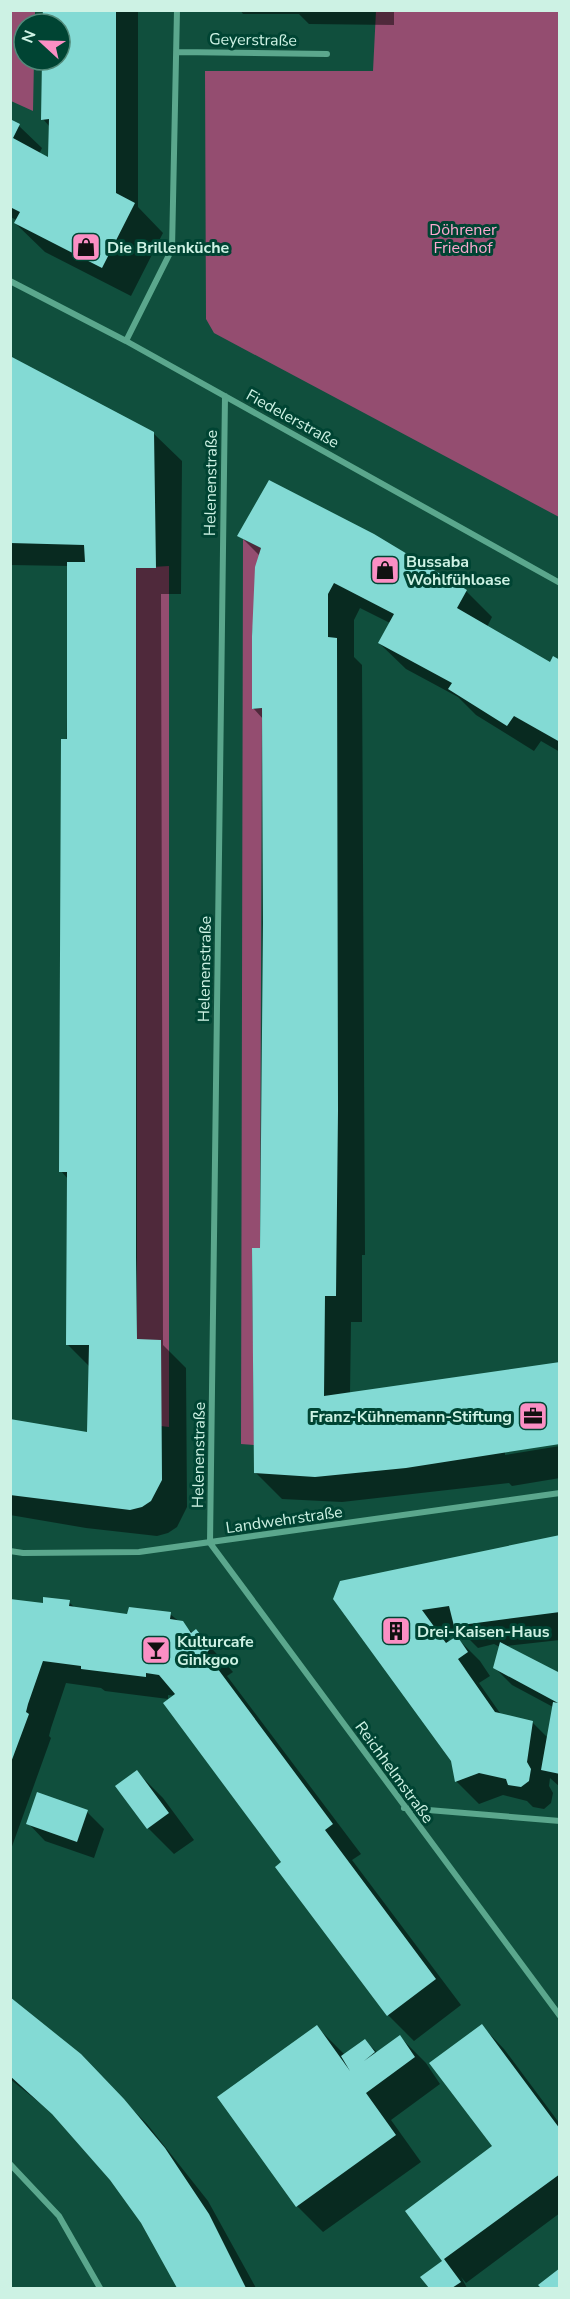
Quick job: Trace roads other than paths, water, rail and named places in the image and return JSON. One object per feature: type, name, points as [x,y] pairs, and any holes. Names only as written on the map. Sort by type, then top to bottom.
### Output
[{"type":"street","points":[[126,341],[172,249],[178,52],[177,10]]},
{"type":"street","name":"Geyerstraße","points":[[178,52],[327,54]]},
{"type":"street","name":"Fiedelerstraße","points":[[10,281],[126,341],[560,583]]},
{"type":"street","name":"Helenenstraße","points":[[210,1543],[225,396]]},
{"type":"street","name":"Landwehrstraße","points":[[10,1551],[23,1554],[140,1552],[560,1493]]},
{"type":"street","name":"Reichhelmstraße","points":[[210,1543],[560,2016]]},
{"type":"street","points":[[404,1808],[560,1821]]},
{"type":"street","points":[[10,2164],[59,2216],[100,2289]]},
{"type":"place","name":"Die Brillenküche","points":[[86,247]]},
{"type":"place","name":"Bussaba Wohlfühloase","points":[[385,570]]},
{"type":"place","name":"Franz-Kühnemann-Stiftung","points":[[533,1416]]},
{"type":"place","name":"Drei-Kaisen-Haus","points":[[396,1631]]},
{"type":"place","name":"Kulturcafe Ginkgoo","points":[[156,1650]]},
{"type":"park label","name":"Döhrener Friedhof","points":[[463,238]]}]
